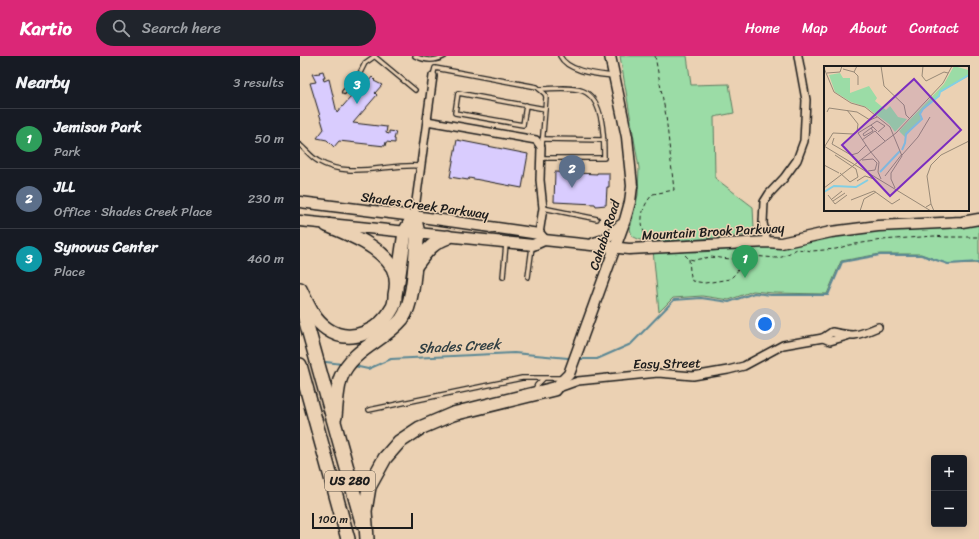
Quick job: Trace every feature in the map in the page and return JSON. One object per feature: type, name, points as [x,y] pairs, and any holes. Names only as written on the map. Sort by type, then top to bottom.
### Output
[{"type":"highway","points":[[300,289],[318,322],[328,330],[339,335],[348,336],[370,332],[381,324],[394,306],[397,284],[412,233],[414,216]]},
{"type":"highway","points":[[327,225],[360,238],[380,253],[393,268],[397,284]]},
{"type":"highway","points":[[334,422],[341,378],[351,360],[367,346],[391,330],[402,318],[410,299],[415,267],[412,233]]},
{"type":"highway","points":[[415,267],[432,245],[438,240],[448,237]]},
{"type":"highway","name":"US 280","points":[[300,300],[367,539]]},
{"type":"highway","name":"US 280","points":[[301,370],[348,539]]},
{"type":"highway","points":[[367,539],[366,511],[369,487],[385,458],[399,442],[420,428],[453,414],[554,389]]},
{"type":"main road","name":"Cahaba Road","points":[[554,389],[569,374],[625,220],[630,202],[632,186],[627,137],[610,56]]},
{"type":"main road","name":"Shades Creek Parkway","points":[[300,202],[414,216],[588,245],[615,247]]},
{"type":"main road","name":"Mountain Brook Parkway","points":[[615,247],[660,247],[682,249],[767,242],[781,243],[831,232],[878,226],[962,222],[979,219]]},
{"type":"main road","points":[[588,245],[604,240],[625,220]]},
{"type":"main road","name":"Shades Creek Parkway","points":[[300,221],[327,225],[533,245]]},
{"type":"main road","points":[[533,245],[541,237]]},
{"type":"street","points":[[767,242],[762,223],[764,202],[797,160],[804,141],[806,100],[798,56]]},
{"type":"street","points":[[414,216],[433,76]]},
{"type":"street","points":[[427,121],[536,140],[542,143],[540,180],[543,208],[541,237]]},
{"type":"street","name":"Easy Street","points":[[554,389],[578,381],[658,372],[693,376],[728,370],[744,366],[782,345],[823,338],[832,332],[848,335],[859,335],[878,327]]},
{"type":"lane","points":[[344,92],[359,75],[365,63],[374,56],[415,90]]},
{"type":"lane","points":[[415,56],[422,60],[435,60],[445,56]]},
{"type":"lane","points":[[560,56],[569,65],[583,71],[614,76]]},
{"type":"lane","points":[[433,76],[435,60]]},
{"type":"lane","points":[[435,68],[540,89],[572,89],[583,91],[591,95],[597,105],[604,140],[604,158],[541,158]]},
{"type":"lane","points":[[540,89],[546,97],[542,143],[604,140]]},
{"type":"lane","points":[[526,105],[523,125],[455,113],[458,93],[526,105],[545,109]]},
{"type":"lane","points":[[300,145],[318,161],[336,168],[373,170],[394,166],[420,166]]},
{"type":"lane","points":[[543,208],[597,219]]},
{"type":"lane","points":[[503,277],[506,242]]},
{"type":"lane","points":[[528,277],[533,245]]},
{"type":"lane","points":[[370,410],[522,378],[565,378]]},
{"type":"lane","points":[[536,394],[537,385],[542,379]]},
{"type":"path","points":[[648,243],[642,227],[641,218],[647,201],[653,194],[674,190],[666,116],[655,56]]},
{"type":"path","points":[[608,225],[615,211],[611,202]]},
{"type":"path","points":[[689,259],[694,260],[710,257],[731,259],[746,256],[776,258],[782,257],[797,249],[812,251],[836,249],[849,245],[906,237],[979,237]]},
{"type":"path","points":[[682,249],[689,259],[692,280],[705,283],[730,279],[736,273],[746,256]]},
{"type":"green space","points":[[620,56],[687,56],[691,85],[729,84],[734,113],[714,117],[715,178],[753,207],[754,228],[751,235],[654,241],[640,240],[632,236],[630,229],[638,195],[639,168]]},
{"type":"green space","points":[[979,224],[979,263],[948,264],[921,254],[880,254],[841,261],[827,294],[772,293],[753,291],[729,300],[702,296],[673,298],[659,312],[653,250],[702,252],[784,244],[884,229]]},
{"type":"building","points":[[323,71],[325,78],[323,78],[324,81],[329,79],[337,113],[363,83],[366,85],[372,77],[375,80],[374,81],[382,85],[375,93],[377,95],[353,123],[387,127],[386,133],[389,134],[389,131],[396,132],[394,139],[395,143],[386,142],[385,146],[339,141],[334,147],[327,140],[317,138],[324,129],[310,83],[316,82],[312,74]]},
{"type":"building","points":[[457,140],[528,154],[522,188],[469,178],[468,180],[450,177]]},
{"type":"building","points":[[555,172],[597,174],[609,173],[609,187],[607,187],[606,205],[596,206],[595,204],[554,202]]},
{"type":"waterway","name":"Shades Creek","points":[[581,359],[597,359],[631,344],[674,300],[701,298],[729,302],[754,293],[771,295],[828,295],[842,262],[880,255],[921,255],[948,264],[979,262]]},
{"type":"waterway","name":"Shades Creek","points":[[354,366],[368,369],[391,359],[514,353],[568,358]]},
{"type":"waterway","name":"Shades Creek","points":[[326,362],[342,364]]},
{"type":"place","name":"Synovus Center","points":[[357,104]]},
{"type":"place","name":"JLL","points":[[572,188]]},
{"type":"place","name":"Jemison Park","points":[[745,278]]}]
